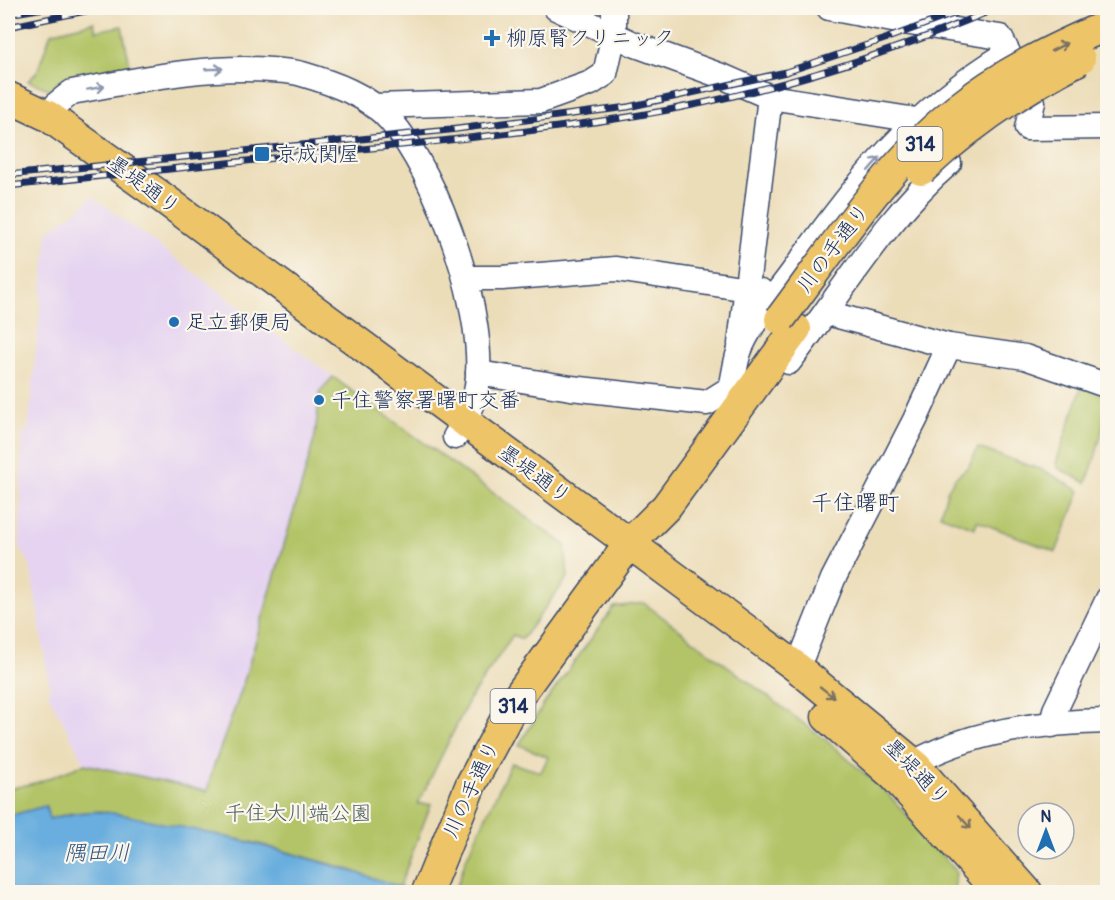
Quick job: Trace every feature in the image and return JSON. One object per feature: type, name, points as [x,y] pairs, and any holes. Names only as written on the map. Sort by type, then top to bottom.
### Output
[{"type":"main road","name":"川の手通り","points":[[431,881],[471,784],[517,698],[624,551],[666,507],[739,394],[784,315],[895,168],[956,110],[1027,63],[1107,25]]},
{"type":"main road","name":"川の手通り","points":[[784,315],[934,158],[1004,103],[1040,80],[1107,46]]},
{"type":"main road","name":"墨堤通り","points":[[8,97],[48,116],[460,430],[624,551],[795,666],[1028,892]]},
{"type":"main road","name":"墨堤通り","points":[[8,116],[42,133],[460,430]]},
{"type":"main road","name":"墨堤通り","points":[[624,551],[783,682],[904,770],[998,892]]},
{"type":"street","points":[[556,8],[770,97],[916,120]]},
{"type":"street","points":[[374,106],[541,101],[591,83],[605,74],[614,34],[614,8]]},
{"type":"street","points":[[829,8],[1000,37],[1033,102],[1027,128],[1107,127]]},
{"type":"street","points":[[739,352],[784,315],[870,168],[916,120],[948,93],[1008,53]]},
{"type":"street","points":[[48,116],[58,103],[72,92],[212,69],[299,73],[358,95],[374,106],[389,119],[423,171],[466,278],[478,373],[476,393],[460,430]]},
{"type":"street","points":[[739,394],[739,352],[770,97]]},
{"type":"street","points":[[478,373],[571,388],[706,403],[739,394],[764,395],[899,215],[926,184],[981,136],[1033,102]]},
{"type":"street","points":[[466,278],[502,278],[616,269],[746,287],[784,315]]},
{"type":"street","points":[[827,313],[949,346],[1024,357],[1107,386]]},
{"type":"street","points":[[795,666],[803,654],[833,579],[915,420],[949,346]]},
{"type":"street","points":[[1052,725],[1055,710],[1107,599]]},
{"type":"street","points":[[904,770],[991,734],[1052,725],[1107,721]]},
{"type":"shaded area","points":[[92,196],[333,377],[320,391],[315,436],[303,480],[241,691],[212,770],[207,791],[85,764],[48,693],[50,689],[30,564],[20,547],[22,432],[28,431],[48,231],[80,208]]},
{"type":"green space","points":[[94,22],[96,31],[122,26],[130,67],[58,82],[51,90],[28,81],[37,72],[51,33]]},
{"type":"green space","name":"千住大川端公園","points":[[333,377],[565,545],[568,577],[522,639],[513,635],[469,700],[418,804],[431,804],[399,888],[345,868],[256,843],[101,811],[71,813],[49,819],[45,806],[8,816],[8,789],[39,782],[85,764],[207,791],[241,691],[303,480],[315,436],[320,391]]},
{"type":"green space","points":[[1083,383],[1107,392],[1100,438],[1086,483],[1058,468],[1056,463]]},
{"type":"green space","points":[[978,448],[1045,471],[1080,491],[1056,552],[977,521],[975,528],[940,515],[948,489],[955,478],[968,467]]},
{"type":"green space","points":[[644,603],[827,741],[889,795],[956,871],[954,892],[455,892],[466,859],[511,763],[541,772],[548,757],[519,745],[544,704],[614,607]]},
{"type":"water","name":"隅田川","points":[[46,806],[49,819],[86,812],[124,815],[261,846],[415,892],[8,892],[8,816]]},
{"type":"railway","points":[[8,14],[45,8]]},
{"type":"railway","points":[[8,27],[100,8]]},
{"type":"railway","points":[[8,175],[449,130],[628,107],[786,72],[970,8]]},
{"type":"railway","points":[[8,186],[484,136],[675,109],[816,74],[908,43],[997,8]]},
{"type":"place","name":"柳原腎クリニック","points":[[492,38]]},
{"type":"place","name":"京成関屋","points":[[262,154]]},
{"type":"place","name":"足立郵便局","points":[[174,322]]},
{"type":"place","name":"千住警察署曙町交番","points":[[319,400]]},
{"type":"district","name":"千住曙町","points":[[855,502]]}]
